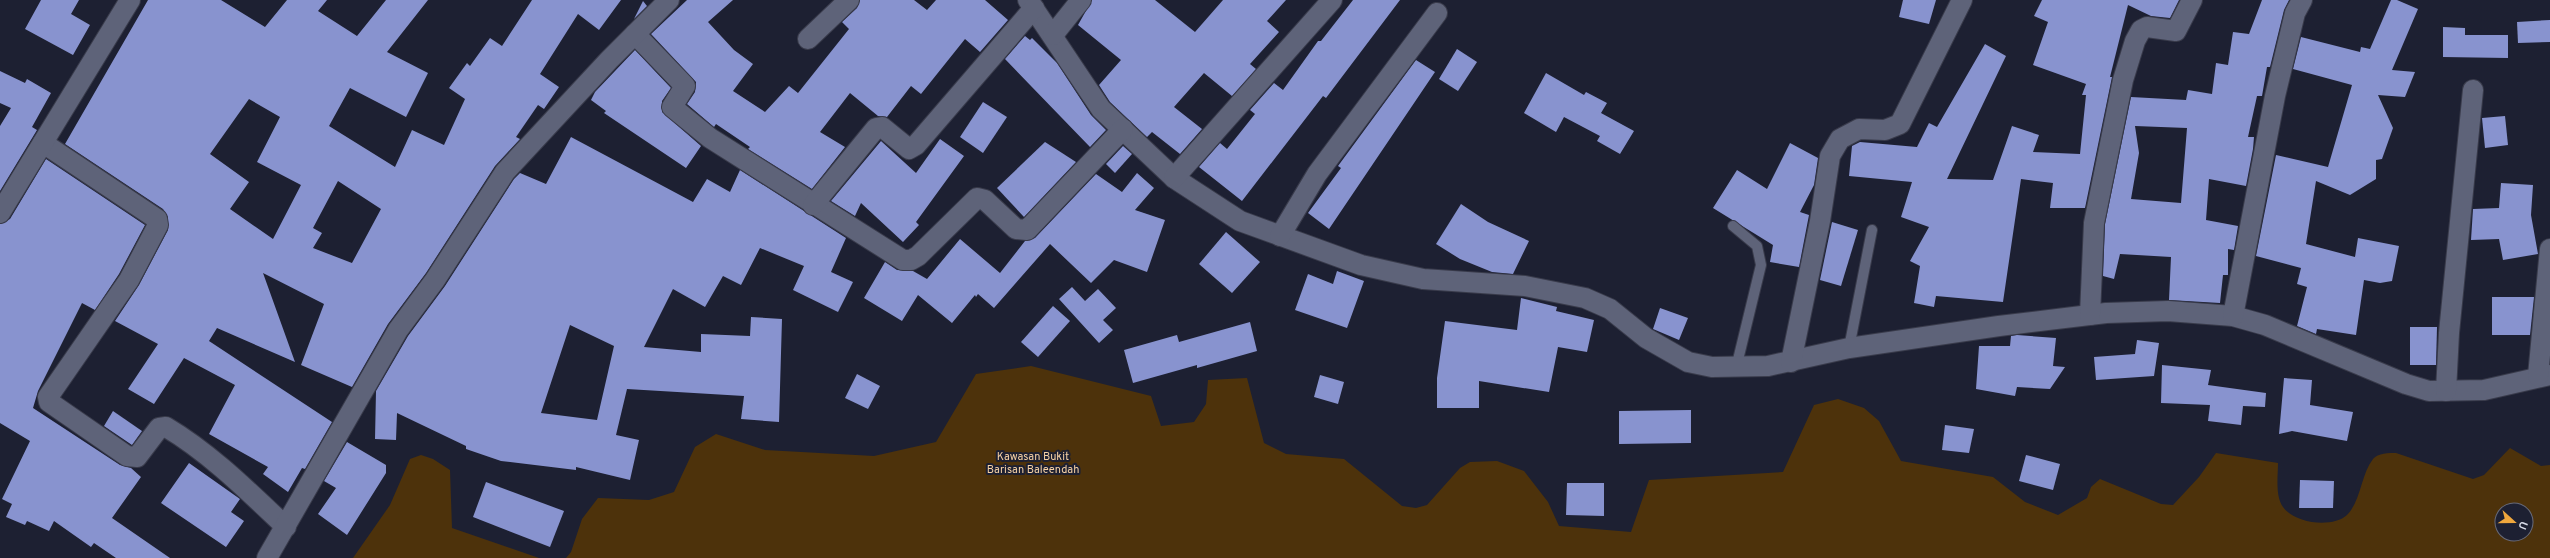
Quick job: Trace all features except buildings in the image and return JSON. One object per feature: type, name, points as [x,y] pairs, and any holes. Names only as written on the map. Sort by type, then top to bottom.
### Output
[{"type":"street","points":[[0,213],[130,0]]},
{"type":"street","points":[[808,40],[849,0]]},
{"type":"street","points":[[1053,35],[1081,0]]},
{"type":"street","points":[[1174,178],[1332,0]]},
{"type":"street","points":[[1791,362],[1820,221],[1830,156],[1840,139],[1859,129],[1885,130],[1900,124],[1962,0]]},
{"type":"street","points":[[2090,315],[2094,223],[2120,94],[2135,41],[2141,30],[2147,27],[2176,31],[2192,0]]},
{"type":"street","points":[[2232,316],[2275,96],[2295,13],[2302,0]]},
{"type":"street","points":[[267,558],[398,330],[435,280],[505,172],[635,34],[663,2]]},
{"type":"street","points":[[813,205],[876,128],[882,127],[910,149],[916,145],[1031,4],[1101,109],[1174,178],[1240,221],[1361,265],[1423,279],[1525,286],[1585,298],[1610,309],[1646,338],[1688,362],[1712,366],[1736,368],[1791,362],[1849,348],[2090,315],[2168,311],[2232,316],[2265,325],[2406,384],[2429,391],[2484,390],[2544,376],[2550,249]]},
{"type":"street","points":[[1280,236],[1317,174],[1437,13]]},
{"type":"street","points":[[635,34],[685,86],[672,107],[710,138],[813,205],[903,260],[911,260],[918,256],[977,198],[985,200],[1016,229],[1027,230],[1123,129]]},
{"type":"street","points":[[2446,391],[2450,325],[2473,90]]},
{"type":"street","points":[[43,143],[157,220],[158,225],[129,280],[48,397],[49,402],[127,456],[137,457],[160,428],[166,427],[181,436],[242,485],[286,527]]},
{"type":"lane","points":[[1733,226],[1757,246],[1761,265],[1736,368]]},
{"type":"lane","points":[[1849,348],[1872,230]]},
{"type":"green space","name":"Kawasan Bukit Barisan Baleendah","points":[[1031,366],[1151,396],[1161,426],[1194,422],[1206,404],[1208,380],[1247,378],[1264,443],[1286,454],[1344,459],[1402,506],[1416,508],[1427,505],[1460,468],[1470,462],[1497,461],[1524,471],[1548,502],[1559,526],[1631,532],[1649,480],[1783,472],[1814,405],[1838,399],[1864,408],[1879,421],[1901,461],[1993,477],[2025,502],[2058,515],[2087,498],[2091,487],[2100,479],[2161,504],[2173,505],[2199,477],[2216,453],[2278,463],[2278,492],[2280,502],[2283,507],[2289,513],[2305,520],[2324,523],[2333,522],[2347,515],[2352,509],[2369,465],[2375,457],[2384,454],[2396,453],[2473,479],[2484,475],[2510,448],[2541,466],[2550,465],[2550,558],[566,558],[571,552],[582,519],[598,498],[649,500],[674,492],[695,447],[716,434],[765,450],[874,456],[936,442],[976,374]]},
{"type":"green space","points":[[421,455],[433,459],[450,470],[452,528],[539,558],[353,558],[390,505],[410,459]]}]
